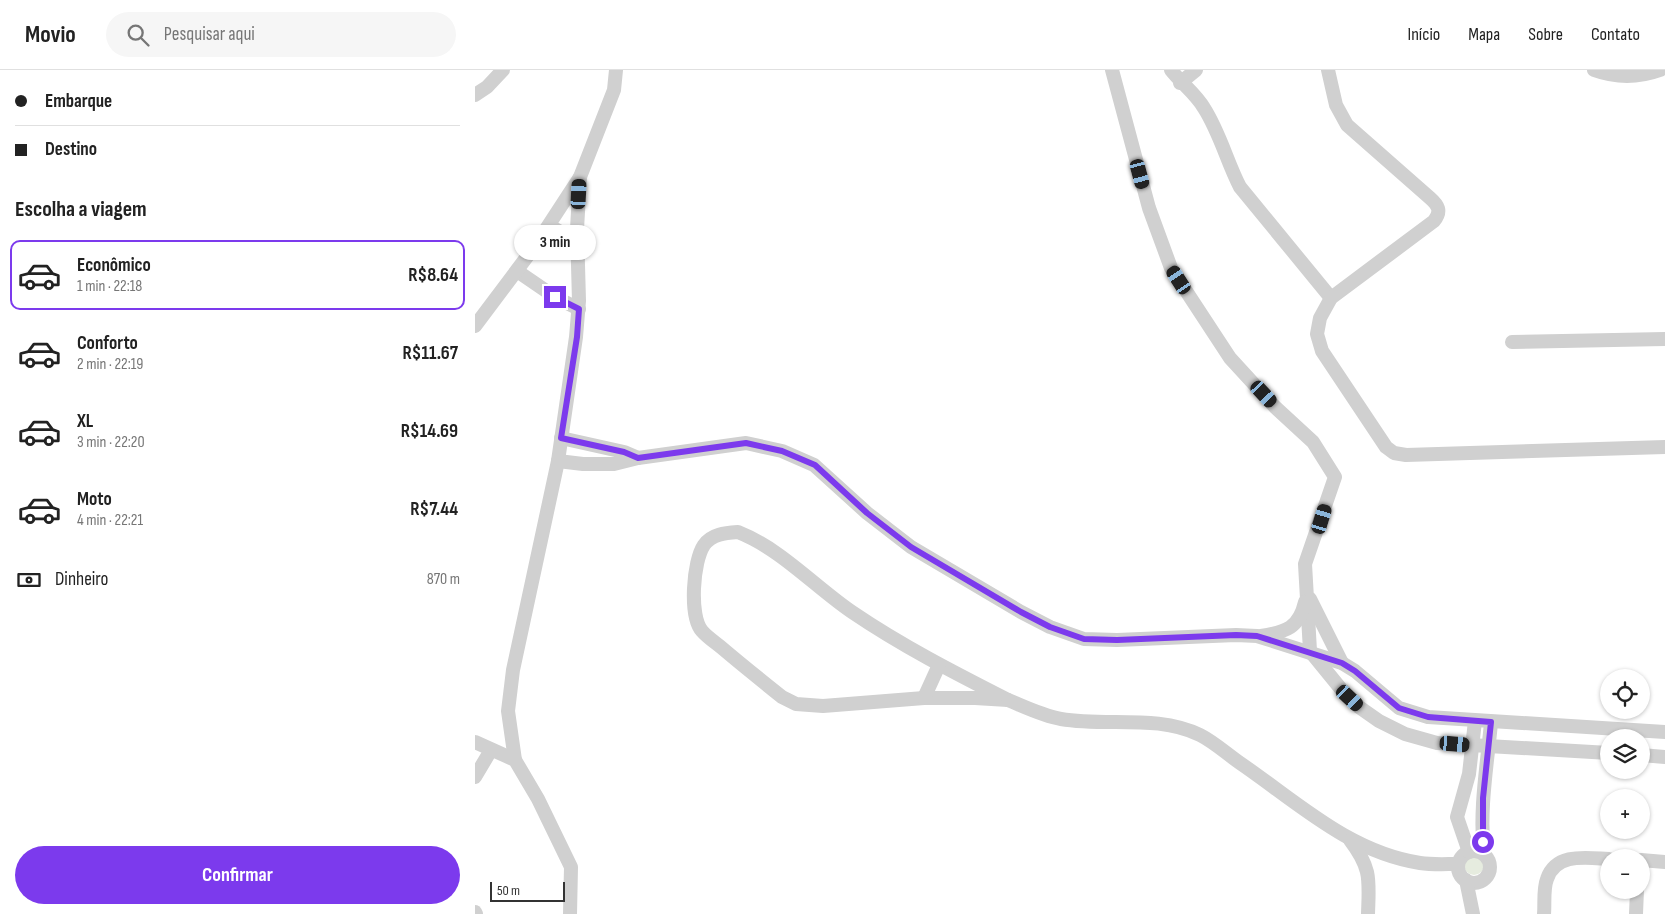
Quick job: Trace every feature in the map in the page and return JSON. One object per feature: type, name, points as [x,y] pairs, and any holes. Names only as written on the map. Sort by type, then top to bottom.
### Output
[{"type":"street","points":[[475,95],[487,87],[503,70]]},
{"type":"street","points":[[475,326],[517,271],[580,177],[614,90],[616,70]]},
{"type":"street","points":[[1112,70],[1149,208],[1171,268],[1231,358],[1275,406],[1313,442],[1335,477],[1305,564],[1310,651],[1341,689],[1359,706],[1379,721],[1405,734],[1437,743],[1600,752]]},
{"type":"street","points":[[1171,70],[1180,83],[1203,106],[1217,132],[1240,187],[1331,298]]},
{"type":"street","points":[[1180,83],[1196,70]]},
{"type":"street","points":[[1328,70],[1336,105],[1347,125],[1437,204],[1439,212],[1434,221],[1331,298],[1320,318],[1317,334],[1322,351],[1386,447],[1394,453],[1405,455],[1665,447]]},
{"type":"street","points":[[1594,70],[1619,76],[1639,76],[1659,70]]},
{"type":"street","points":[[570,914],[571,867],[539,799],[515,760],[508,711],[513,670],[558,461],[577,337],[579,309],[577,244],[580,177]]},
{"type":"street","points":[[548,227],[557,230],[577,244]]},
{"type":"street","points":[[517,271],[555,297],[579,309]]},
{"type":"street","points":[[1512,342],[1665,339]]},
{"type":"street","points":[[561,438],[624,452],[638,458]]},
{"type":"street","points":[[558,461],[599,465],[746,443],[782,451],[815,465],[867,513],[911,547],[1021,612],[1050,627],[1084,639],[1117,640],[1273,634],[1296,624],[1302,614],[1307,594]]},
{"type":"street","points":[[1008,700],[924,698],[823,706],[796,704],[782,697],[701,630],[695,613],[694,597],[697,563],[703,546],[711,538],[722,533],[738,532],[758,540],[852,612],[939,665],[1008,700],[1061,719],[1093,722],[1151,722],[1200,735],[1298,806],[1350,839],[1392,857],[1422,864],[1458,864]]},
{"type":"street","points":[[1307,594],[1342,663]]},
{"type":"street","points":[[1257,636],[1310,651],[1342,663],[1355,671],[1399,708],[1428,717],[1475,722],[1665,732]]},
{"type":"street","points":[[924,698],[939,665]]},
{"type":"street","points":[[1469,852],[1457,817],[1469,774],[1475,722]]},
{"type":"street","points":[[1473,912],[1481,881],[1489,873],[1490,868],[1483,854],[1481,831],[1491,722]]},
{"type":"street","points":[[475,742],[515,760]]},
{"type":"street","points":[[475,777],[491,750]]},
{"type":"street","points":[[1650,755],[1665,756]]},
{"type":"street","points":[[1350,839],[1359,852],[1369,876],[1368,914]]},
{"type":"street","points":[[1481,881],[1466,880],[1461,876],[1458,864],[1464,854],[1469,852],[1477,851],[1483,854]]},
{"type":"street","points":[[1369,876],[1376,864],[1392,857]]},
{"type":"street","points":[[1544,914],[1546,880],[1552,868],[1561,861],[1576,858],[1600,859]]},
{"type":"street","points":[[1650,861],[1665,862]]},
{"type":"street","points":[[1466,880],[1473,912]]},
{"type":"street","points":[[1636,914],[1637,899]]},
{"type":"shaded area","points":[[1474,855],[1481,858],[1484,865],[1481,872],[1474,875],[1467,872],[1464,865],[1467,858]]},
{"type":"route","points":[[555,297],[579,309],[577,337],[561,438],[624,452],[638,458],[746,443],[782,451],[815,465],[867,513],[911,547],[1050,627],[1084,639],[1117,640],[1236,635],[1257,636],[1310,651],[1342,663],[1355,671],[1399,708],[1428,717],[1491,722],[1483,798],[1481,831],[1483,842]]}]
